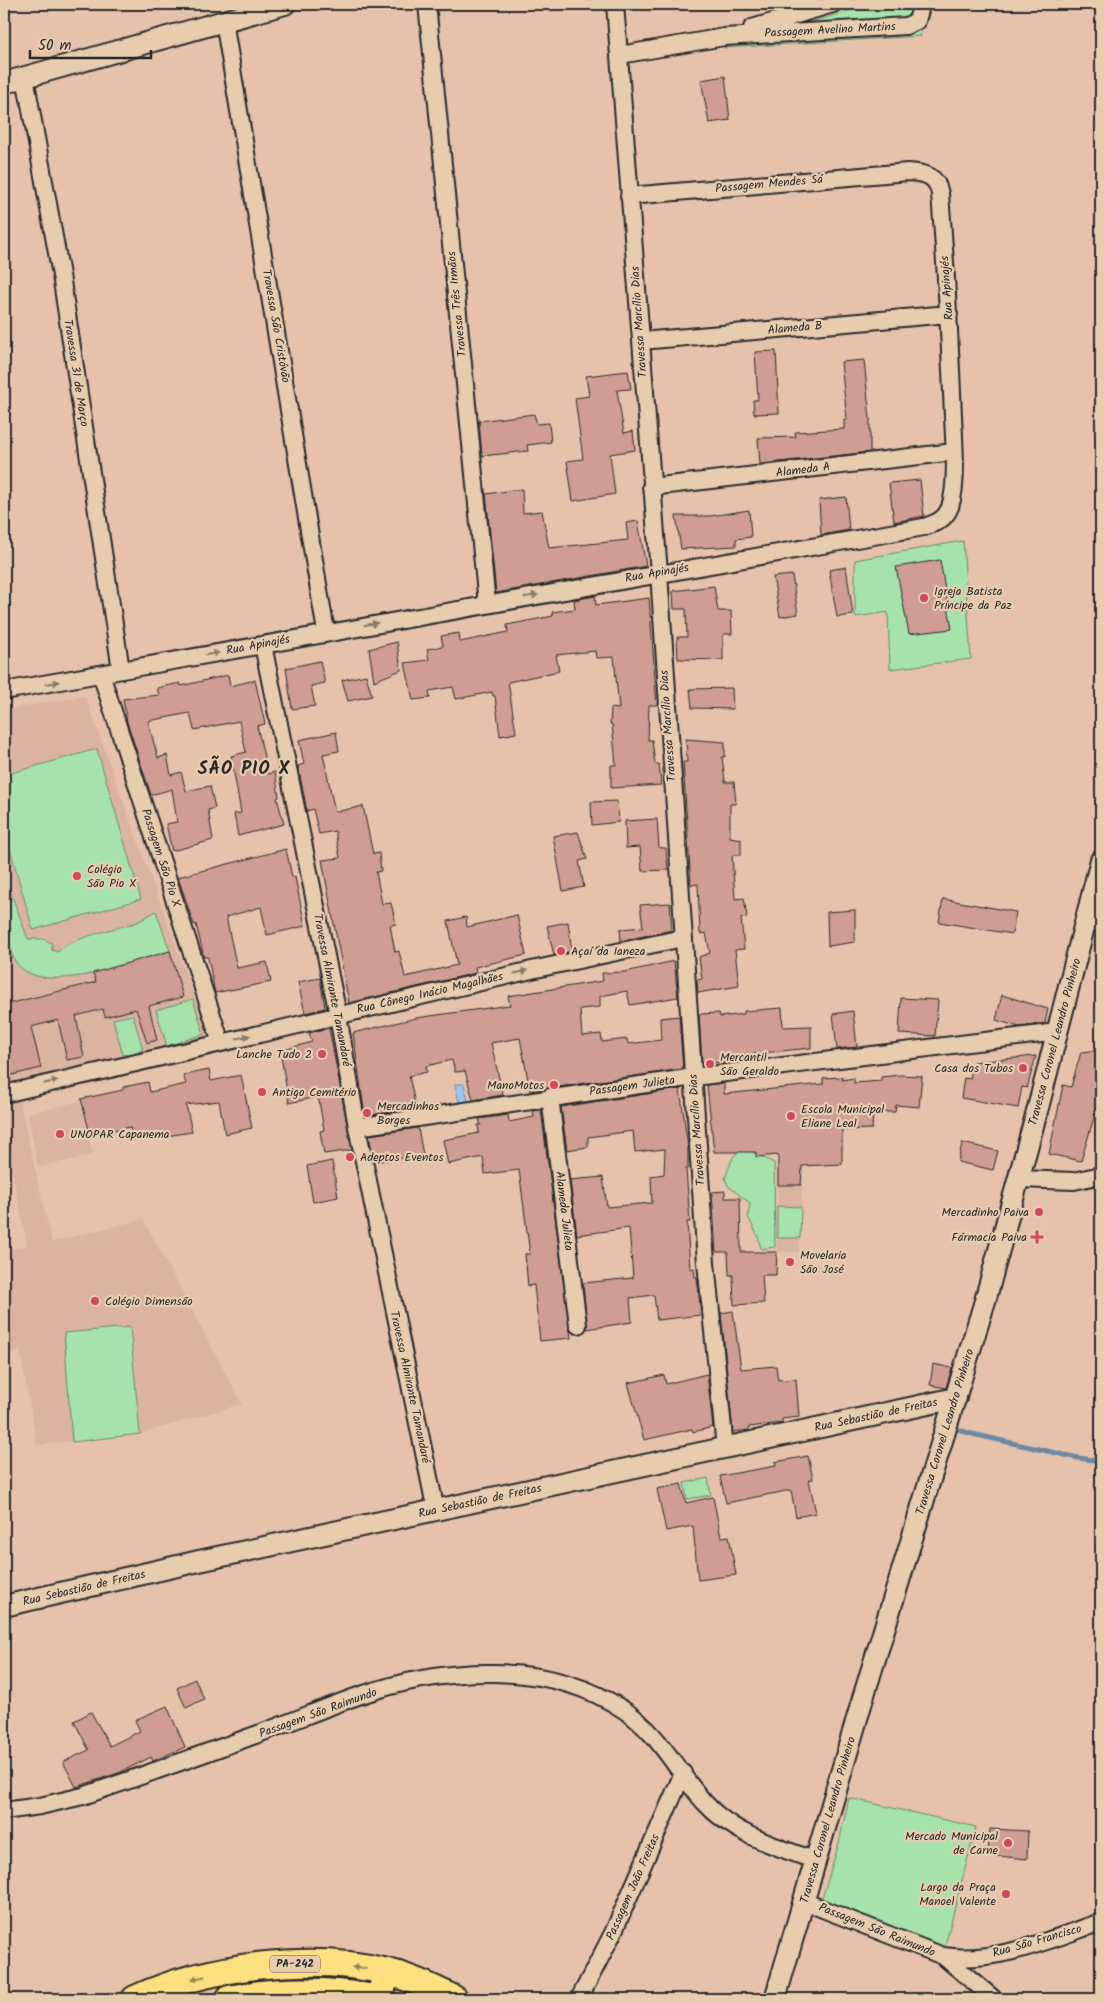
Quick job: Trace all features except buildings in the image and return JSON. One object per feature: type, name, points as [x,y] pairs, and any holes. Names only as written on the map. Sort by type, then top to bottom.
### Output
[{"type":"main road","name":"PA-242","points":[[135,1999],[198,1978],[244,1969],[291,1964],[336,1965],[387,1972],[432,1988],[454,1999]]},
{"type":"main road","points":[[379,1999],[387,1972]]},
{"type":"main road","name":"PA-242","points":[[228,1999],[312,1990],[379,1999]]},
{"type":"street","points":[[4,83],[285,4]]},
{"type":"street","name":"Travessa Três Irmãos","points":[[427,4],[487,604]]},
{"type":"street","name":"Travessa Marcílio Dias","points":[[615,4],[659,572],[710,1319],[725,1448]]},
{"type":"street","name":"Passagem Avelino Martins","points":[[620,55],[724,36],[834,4]]},
{"type":"street","name":"Passagem Avelino Martins","points":[[724,36],[906,26],[917,21],[920,10],[919,4]]},
{"type":"street","name":"Travessa São Cristóvão","points":[[224,21],[326,632]]},
{"type":"street","name":"Travessa 31 de Março","points":[[25,77],[61,275],[121,670]]},
{"type":"street","name":"Rua Apinajés","points":[[4,691],[938,522],[946,516],[950,507],[954,452],[950,314],[938,183],[931,176],[908,172]]},
{"type":"street","name":"Passagem Mendes Sá","points":[[629,196],[908,172]]},
{"type":"street","name":"Alameda B","points":[[641,342],[950,314]]},
{"type":"street","name":"Alameda A","points":[[651,487],[954,452]]},
{"type":"street","name":"Travessa Almirante Tamandaré","points":[[263,645],[338,1015],[357,1127],[436,1511]]},
{"type":"street","name":"Passagem São Pio X","points":[[101,674],[221,1043]]},
{"type":"street","name":"Travessa Coronel Leandro Pinheiro","points":[[775,1999],[805,1902],[863,1698],[956,1398],[1019,1179],[1057,1032],[1094,922],[1101,860]]},
{"type":"street","name":"Rua Cônego Inácio Magalhães","points":[[4,1094],[536,969],[683,938]]},
{"type":"street","name":"Passagem Julieta","points":[[357,1127],[694,1077],[1057,1032]]},
{"type":"street","name":"Alameda Julieta","points":[[550,1098],[578,1325]]},
{"type":"street","points":[[1019,1179],[1074,1181],[1101,1175]]},
{"type":"street","name":"Rua Sebastião de Freitas","points":[[4,1606],[218,1557],[956,1398]]},
{"type":"street","name":"Passagem São Raimundo","points":[[4,1811],[40,1806],[83,1796],[360,1696],[410,1682],[456,1676],[504,1674],[551,1678],[587,1690],[624,1710],[648,1729],[705,1803],[725,1821],[746,1834],[816,1862]]},
{"type":"street","name":"Passagem João Freitas","points":[[579,1999],[612,1933],[683,1773]]},
{"type":"street","name":"Passagem São Raimundo","points":[[805,1902],[943,1956],[994,1999]]},
{"type":"street","name":"Rua São Francisco","points":[[943,1956],[960,1959],[1001,1953],[1101,1922]]},
{"type":"shaded area","name":"Colégio São Pio X","points":[[85,696],[211,1042],[4,1091],[4,710]]},
{"type":"shaded area","points":[[807,1085],[799,1252],[777,1252],[779,1087]]},
{"type":"shaded area","name":"Colégio Dimensão","points":[[19,1099],[52,1242],[143,1219],[242,1404],[140,1434],[37,1445],[20,1351],[4,1354],[4,1251],[27,1245],[4,1131],[4,1102]]},
{"type":"shaded area","name":"UNOPAR Capanema","points":[[80,1101],[93,1155],[38,1167],[28,1114]]},
{"type":"green space","points":[[872,4],[916,4],[921,36],[724,48]]},
{"type":"green space","points":[[963,541],[971,659],[890,669],[888,612],[855,617],[855,560]]},
{"type":"green space","points":[[97,749],[141,899],[33,930],[4,828],[4,775]]},
{"type":"green space","points":[[4,874],[28,939],[43,939],[52,943],[52,950],[58,952],[71,943],[94,934],[135,923],[156,911],[170,951],[134,963],[86,975],[62,978],[41,977],[24,970],[13,957],[9,947],[4,916]]},
{"type":"green space","points":[[193,999],[204,1034],[167,1046],[156,1010]]},
{"type":"green space","points":[[133,1015],[143,1050],[123,1055],[113,1019]]},
{"type":"green space","points":[[749,1150],[774,1163],[775,1247],[761,1249],[758,1236],[748,1217],[750,1203],[728,1186],[725,1178],[733,1157],[739,1151]]},
{"type":"green space","points":[[777,1206],[801,1207],[800,1238],[777,1238]]},
{"type":"green space","points":[[130,1327],[140,1434],[72,1442],[64,1333]]},
{"type":"green space","points":[[708,1478],[711,1495],[687,1499],[684,1483]]},
{"type":"green space","points":[[849,1798],[976,1827],[943,1953],[821,1902],[839,1843]]},
{"type":"water","points":[[455,1084],[464,1084],[468,1101],[459,1102]]},
{"type":"waterway","points":[[950,1426],[968,1433],[1078,1458],[1101,1461]]},
{"type":"place","name":"Igreja Batista Príncipe da Paz","points":[[924,598]]},
{"type":"place","name":"Colégio São Pio X","points":[[77,876]]},
{"type":"place","name":"Açaí da Ianeza","points":[[561,951]]},
{"type":"place","name":"Lanche Tudo 2","points":[[322,1054]]},
{"type":"place","name":"Mercantil São Geraldo","points":[[710,1064]]},
{"type":"place","name":"Casa dos Tubos","points":[[1023,1068]]},
{"type":"place","name":"ManoMotos","points":[[554,1085]]},
{"type":"place","name":"Antigo Cemitério","points":[[262,1092]]},
{"type":"place","name":"Mercadinhos Borges","points":[[367,1113]]},
{"type":"place","name":"Escola Municipal Eliane Leal","points":[[791,1116]]},
{"type":"place","name":"UNOPAR Capanema","points":[[60,1134]]},
{"type":"place","name":"Adeptos Eventos","points":[[350,1157]]},
{"type":"place","name":"Mercadinho Paiva","points":[[1039,1212]]},
{"type":"place","name":"Fármacia Paiva","points":[[1037,1237]]},
{"type":"place","name":"Movelaria São José","points":[[790,1262]]},
{"type":"place","name":"Colégio Dimensão","points":[[95,1301]]},
{"type":"place","name":"Mercado Municipal de Carne","points":[[1008,1843]]},
{"type":"place","name":"Largo da Praça Manoel Valente","points":[[1006,1894]]},
{"type":"district","name":"SÃO PIO X","points":[[244,769]]}]
